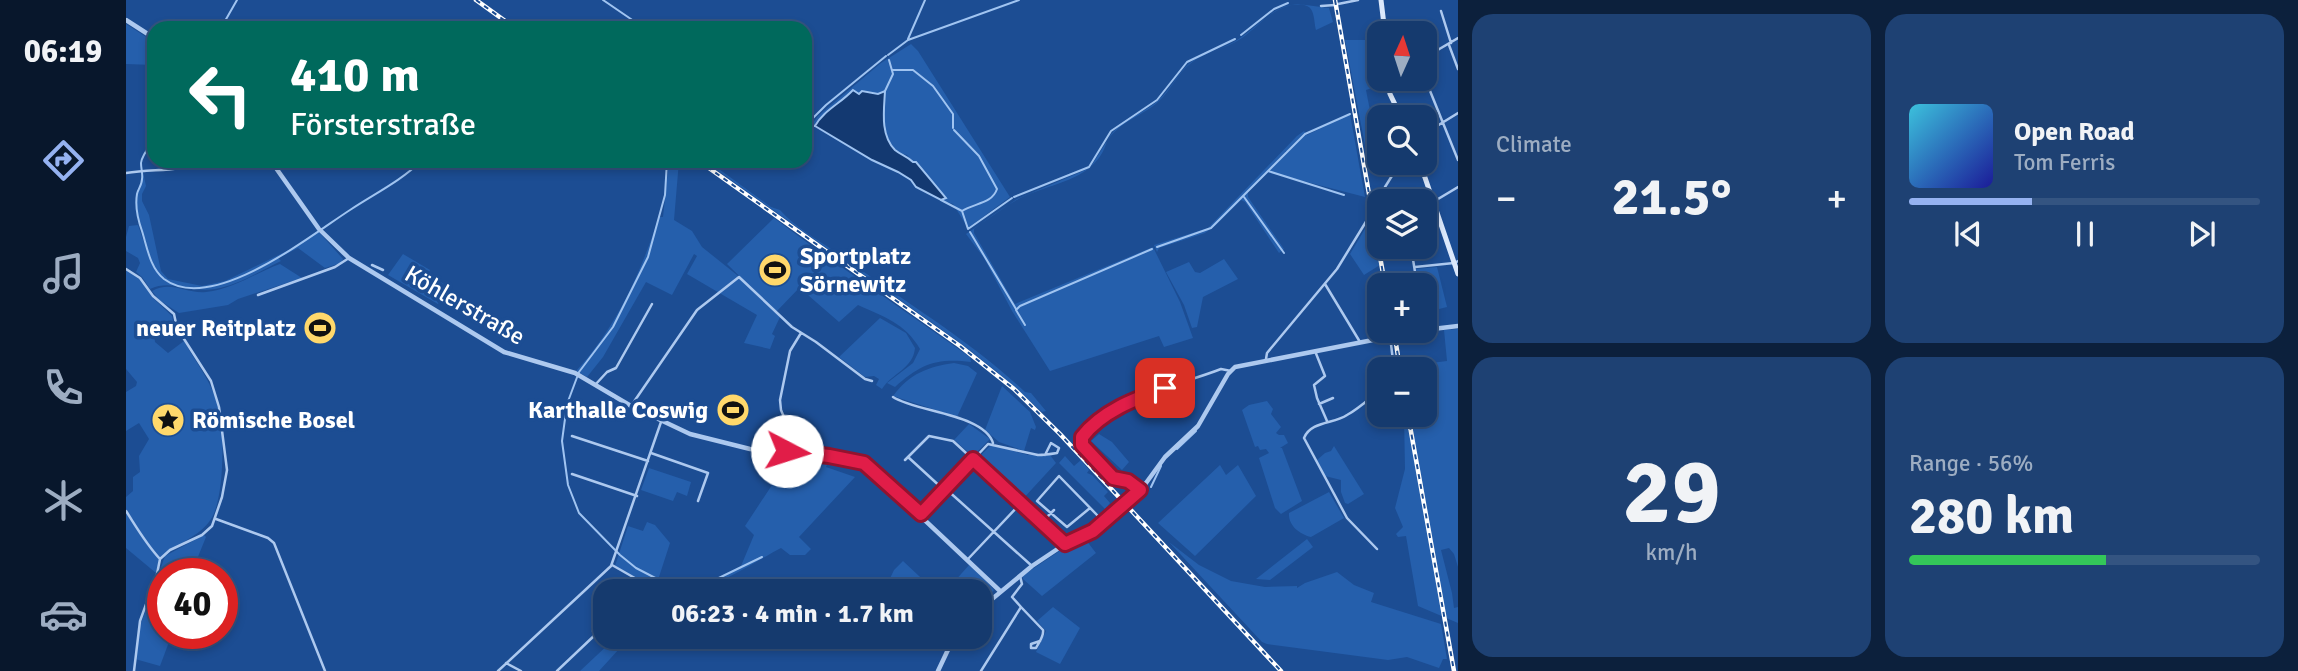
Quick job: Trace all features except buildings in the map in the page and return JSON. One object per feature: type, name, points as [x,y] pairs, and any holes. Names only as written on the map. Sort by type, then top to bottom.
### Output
[{"type":"main road","points":[[1381,0],[1384,21]]},
{"type":"main road","points":[[1437,212],[1458,274]]},
{"type":"street","points":[[1325,0],[1323,5],[1358,0]]},
{"type":"street","points":[[1441,11],[1458,69]]},
{"type":"street","points":[[126,20],[147,34]]},
{"type":"street","points":[[1437,51],[1458,38]]},
{"type":"street","points":[[1430,91],[1458,160]]},
{"type":"street","points":[[1437,126],[1458,113]]},
{"type":"street","points":[[126,173],[183,168]]},
{"type":"street","name":"Köhlerstraße","points":[[276,168],[321,231],[349,258],[509,354],[577,375],[661,422],[690,434],[750,449],[829,456],[864,463],[1000,591]]},
{"type":"street","points":[[1437,200],[1458,187]]},
{"type":"street","points":[[1266,360],[1267,353],[1325,284],[1367,222]]},
{"type":"street","points":[[258,295],[335,267],[349,258]]},
{"type":"street","points":[[1413,259],[1415,273]]},
{"type":"street","points":[[1415,267],[1456,262]]},
{"type":"street","name":"Köhlerstraße","points":[[372,265],[383,270]]},
{"type":"street","name":"Köhlerstraße","points":[[374,273],[378,267]]},
{"type":"street","points":[[126,269],[140,278],[149,291],[174,314],[177,328],[211,381],[216,393],[227,474],[216,519],[206,532],[170,550],[161,558]]},
{"type":"street","points":[[631,406],[697,310],[739,277],[797,330],[864,379],[872,381]]},
{"type":"street","points":[[1325,284],[1360,342]]},
{"type":"street","points":[[595,385],[607,372],[616,368],[652,304]]},
{"type":"street","points":[[1437,328],[1458,326]]},
{"type":"street","points":[[787,451],[788,428],[780,400],[790,351],[801,333]]},
{"type":"street","points":[[1040,641],[1042,628],[1012,597],[1021,578],[1031,566],[1065,544],[1093,531],[1130,500],[1165,457],[1198,426],[1231,371],[1242,365],[1367,341]]},
{"type":"street","points":[[1315,351],[1325,374],[1313,387],[1327,421]]},
{"type":"street","points":[[1140,490],[1128,481],[1113,478],[1082,445],[1082,437],[1102,417],[1144,396],[1224,368],[1231,371]]},
{"type":"street","points":[[893,397],[968,422],[989,436],[993,443]]},
{"type":"street","points":[[1319,404],[1332,398]]},
{"type":"street","points":[[1367,400],[1348,415],[1327,421],[1306,433],[1305,442],[1347,518],[1377,549]]},
{"type":"street","points":[[498,671],[612,565],[661,422]]},
{"type":"street","points":[[572,436],[648,461]]},
{"type":"street","points":[[1031,566],[907,458],[929,436],[953,441],[1065,544]]},
{"type":"street","points":[[921,514],[986,446],[993,443],[1033,455],[1045,455]]},
{"type":"street","points":[[651,453],[708,473],[698,501]]},
{"type":"street","points":[[572,474],[637,496]]},
{"type":"street","points":[[1090,508],[1067,527],[1037,500],[1059,476],[1098,516]]},
{"type":"street","points":[[1071,495],[1075,491]]},
{"type":"street","points":[[968,559],[1021,503]]},
{"type":"street","points":[[1042,523],[1054,510]]},
{"type":"street","points":[[126,511],[145,543],[159,558]]},
{"type":"street","points":[[216,519],[268,538],[274,543],[325,671]]},
{"type":"street","points":[[612,565],[636,579]]},
{"type":"street","points":[[992,598],[1021,578]]},
{"type":"street","points":[[134,671],[140,621],[147,602]]},
{"type":"street","points":[[981,671],[1021,607]]},
{"type":"street","points":[[557,671],[593,638]]},
{"type":"street","points":[[939,671],[949,649]]},
{"type":"street","points":[[506,663],[521,671]]},
{"type":"shaded area","points":[[1294,5],[1329,8],[1333,22],[1316,30],[1310,8]]},
{"type":"shaded area","points":[[126,24],[147,38],[147,65],[126,64]]},
{"type":"shaded area","points":[[1345,40],[1367,40],[1367,156]]},
{"type":"shaded area","points":[[911,44],[1010,197],[968,228],[953,204],[941,200],[945,198],[907,155],[891,146],[881,120],[863,90],[860,95],[853,90],[847,98],[842,98],[840,103],[837,102],[812,124],[881,63]]},
{"type":"shaded area","points":[[1176,79],[1159,101],[1113,133],[1159,100]]},
{"type":"shaded area","points":[[853,90],[859,94],[862,91],[878,94],[885,91],[884,122],[890,144],[897,152],[916,162],[946,198],[941,200],[916,187],[911,180],[898,172],[872,160],[815,126]]},
{"type":"shaded area","points":[[1350,114],[1365,197],[1268,172],[1248,192],[1248,197],[1284,249],[1279,253],[1241,200],[1205,233],[1159,248],[1157,252],[1154,245],[1208,228],[1297,136],[1304,131],[1307,135]]},
{"type":"shaded area","points":[[1107,141],[1101,155],[1091,166]]},
{"type":"shaded area","points":[[668,168],[678,168],[674,220],[692,231],[702,247],[737,275],[780,317],[772,334],[775,336],[770,349],[744,343],[757,315],[687,274],[697,256],[694,254],[672,295],[646,282],[603,357],[587,377],[576,371],[615,318],[635,279],[659,217],[663,217]]},
{"type":"shaded area","points":[[714,168],[718,168],[771,207],[780,210],[802,230],[960,339],[1025,392],[1031,393],[1046,411],[1042,412],[959,342]]},
{"type":"shaded area","points":[[1087,169],[1069,180],[1008,205],[1017,199]]},
{"type":"shaded area","points":[[143,172],[146,186],[142,201],[149,215],[161,271],[168,279],[202,286],[225,281],[295,247],[318,231],[343,259],[341,263],[325,268],[298,248],[278,258],[281,261],[224,287],[206,290],[166,285],[150,289],[136,272],[140,263],[138,258],[126,251],[129,226],[138,225],[153,264],[137,211]]},
{"type":"shaded area","name":"Sportplatz Sörnewitz","points":[[774,218],[828,258],[776,312],[727,264]]},
{"type":"shaded area","points":[[981,224],[974,229],[974,233],[1015,304],[1153,247],[1180,302],[1193,338],[1164,347],[1159,336],[1050,371],[1012,311],[984,258],[966,234]]},
{"type":"shaded area","points":[[1367,225],[1367,259],[1379,259],[1380,265],[1364,275],[1350,254]]},
{"type":"shaded area","points":[[403,254],[430,270],[428,274],[447,286],[438,304],[388,275]]},
{"type":"shaded area","points":[[830,259],[970,357],[971,362],[948,361],[930,364],[895,387],[887,383],[913,363],[920,349],[908,333],[885,317],[858,305],[839,322],[801,289]]},
{"type":"shaded area","points":[[1224,259],[1238,279],[1203,297],[1197,327],[1192,328],[1184,305],[1166,272],[1189,262],[1195,272],[1200,273]]},
{"type":"shaded area","points":[[280,264],[302,278],[238,299],[228,305],[179,313],[159,300],[152,291],[166,287],[199,292],[216,290]]},
{"type":"shaded area","points":[[1437,267],[1447,307],[1437,310],[1437,273],[1417,273],[1416,269]]},
{"type":"shaded area","points":[[126,270],[141,280],[154,299],[172,316],[173,321],[154,334],[155,342],[168,353],[184,341],[214,394],[221,427],[221,479],[216,509],[211,519],[200,531],[160,558],[147,558],[147,566],[126,548],[126,497],[133,491],[133,477],[140,472],[139,456],[149,439],[139,423],[126,431],[126,392],[136,386],[137,382],[126,369]]},
{"type":"shaded area","points":[[880,318],[906,333],[915,348],[906,366],[882,389],[876,385],[879,379],[874,376],[865,377],[839,357]]},
{"type":"shaded area","points":[[1458,329],[1458,567],[1449,548],[1441,550],[1454,608],[1458,607],[1458,623],[1418,606],[1406,536],[1398,537],[1396,534],[1403,527],[1395,508],[1405,469],[1404,427],[1437,427],[1437,362],[1447,361],[1444,330]]},
{"type":"shaded area","points":[[954,363],[968,366],[977,373],[957,417],[893,396],[920,372]]},
{"type":"shaded area","points":[[1002,386],[1030,412],[1036,427],[1035,430],[1031,428],[1024,451],[999,442],[985,430]]},
{"type":"shaded area","points":[[1267,401],[1273,409],[1271,414],[1281,427],[1276,433],[1284,435],[1288,443],[1280,448],[1302,501],[1281,514],[1275,508],[1259,458],[1269,453],[1266,449],[1255,447],[1242,410],[1249,405]]},
{"type":"shaded area","points":[[969,424],[990,439],[973,456],[954,440]]},
{"type":"shaded area","points":[[1099,434],[1112,442],[1129,462],[1122,470],[1091,441]]},
{"type":"shaded area","points":[[991,445],[1028,455],[1050,455],[1056,463],[1021,501],[976,460]]},
{"type":"shaded area","points":[[1334,446],[1364,494],[1348,504],[1341,492],[1341,480],[1325,476],[1317,460]]},
{"type":"shaded area","points":[[793,453],[830,458],[826,467],[855,477],[799,537],[811,549],[805,555],[790,555],[781,548],[724,579],[716,579],[741,566],[754,535],[745,526]]},
{"type":"shaded area","points":[[1065,456],[1074,466],[1081,460],[1089,470],[1087,473],[1108,492],[1104,496],[1110,503],[1105,509],[1059,463]]},
{"type":"shaded area","points":[[1220,465],[1226,475],[1238,465],[1256,496],[1195,556],[1158,523]]},
{"type":"shaded area","points":[[649,468],[691,482],[687,496],[677,492],[673,501],[641,490]]},
{"type":"shaded area","points":[[1329,492],[1344,518],[1311,537],[1302,534],[1292,525],[1289,513]]},
{"type":"shaded area","points":[[647,522],[655,525],[670,543],[658,579],[638,579],[615,566],[628,526],[643,531]]},
{"type":"shaded area","points":[[204,535],[206,537],[197,558],[164,558]]},
{"type":"shaded area","points":[[1307,539],[1313,547],[1270,580],[1256,579]]},
{"type":"shaded area","points":[[1086,540],[1096,553],[1042,596],[1023,579],[1022,576],[1067,546]]},
{"type":"shaded area","points":[[1169,542],[1199,565],[1231,581],[1265,587],[1297,588],[1337,572],[1354,585],[1374,593],[1371,602],[1441,624],[1447,659],[1443,659],[1439,668],[1407,657],[1388,660],[1262,642]]},
{"type":"shaded area","points":[[903,561],[922,579],[890,579]]},
{"type":"shaded area","points":[[970,564],[984,579],[957,579]]},
{"type":"shaded area","points":[[147,606],[147,649],[166,649],[160,666],[135,659],[140,626]]},
{"type":"shaded area","points":[[1053,607],[1080,628],[1060,664],[1036,652],[1046,631],[1037,621]]},
{"type":"shaded area","points":[[603,649],[619,649],[599,671],[580,671]]},
{"type":"waterway","points":[[225,21],[237,0]]},
{"type":"waterway","points":[[603,0],[634,21]]},
{"type":"waterway","points":[[908,39],[925,0]]},
{"type":"waterway","points":[[888,55],[908,40],[1019,0]]},
{"type":"waterway","points":[[1241,35],[1274,9],[1288,3]]},
{"type":"waterway","points":[[1014,197],[1089,167],[1111,131],[1157,100],[1187,62],[1235,39]]},
{"type":"waterway","points":[[812,119],[886,56]]},
{"type":"waterway","points":[[885,91],[893,74],[889,60]]},
{"type":"waterway","points":[[893,70],[913,70],[933,86],[953,114],[953,128]]},
{"type":"waterway","points":[[1287,152],[1305,134],[1350,114]]},
{"type":"waterway","points":[[954,130],[979,156],[997,189],[991,198],[962,211]]},
{"type":"waterway","points":[[147,150],[141,163],[142,181],[136,199],[138,218],[155,269],[164,279],[184,287],[208,287],[234,280],[260,267],[413,168]]},
{"type":"waterway","points":[[1157,247],[1211,228],[1287,152]]},
{"type":"waterway","points":[[667,168],[665,195],[648,257],[613,327],[579,372],[567,404],[562,441],[568,485],[579,513],[620,555],[636,568],[665,583],[694,590],[762,557]]},
{"type":"waterway","points":[[1268,171],[1344,195]]},
{"type":"waterway","points":[[1244,197],[1284,253]]},
{"type":"waterway","points":[[941,200],[962,211],[968,229],[1012,198]]},
{"type":"waterway","points":[[970,232],[1016,309]]},
{"type":"waterway","points":[[1025,325],[1016,310],[1020,306],[1152,249]]},
{"type":"waterway","points":[[1177,449],[1196,431]]},
{"type":"waterway","points":[[1151,487],[1161,466]]},
{"type":"railway","points":[[476,0],[505,21]]},
{"type":"railway","points":[[1335,0],[1383,273]]},
{"type":"railway","points":[[709,168],[960,346],[1014,389],[1060,434],[1281,671]]},
{"type":"railway","points":[[1396,343],[1398,357]]},
{"type":"railway","points":[[1410,427],[1454,671]]},
{"type":"place","name":"Sportplatz Sörnewitz","points":[[775,270]]},
{"type":"place","name":"neuer Reitplatz","points":[[320,328]]},
{"type":"place","name":"Karthalle Coswig","points":[[733,410]]},
{"type":"place","name":"Römische Bosel","points":[[168,420]]},
{"type":"route","points":[[787,451],[852,459],[864,463],[921,514],[973,459],[1065,544],[1093,531],[1140,490],[1128,481],[1113,478],[1080,440],[1093,424],[1107,414],[1165,388]]}]
